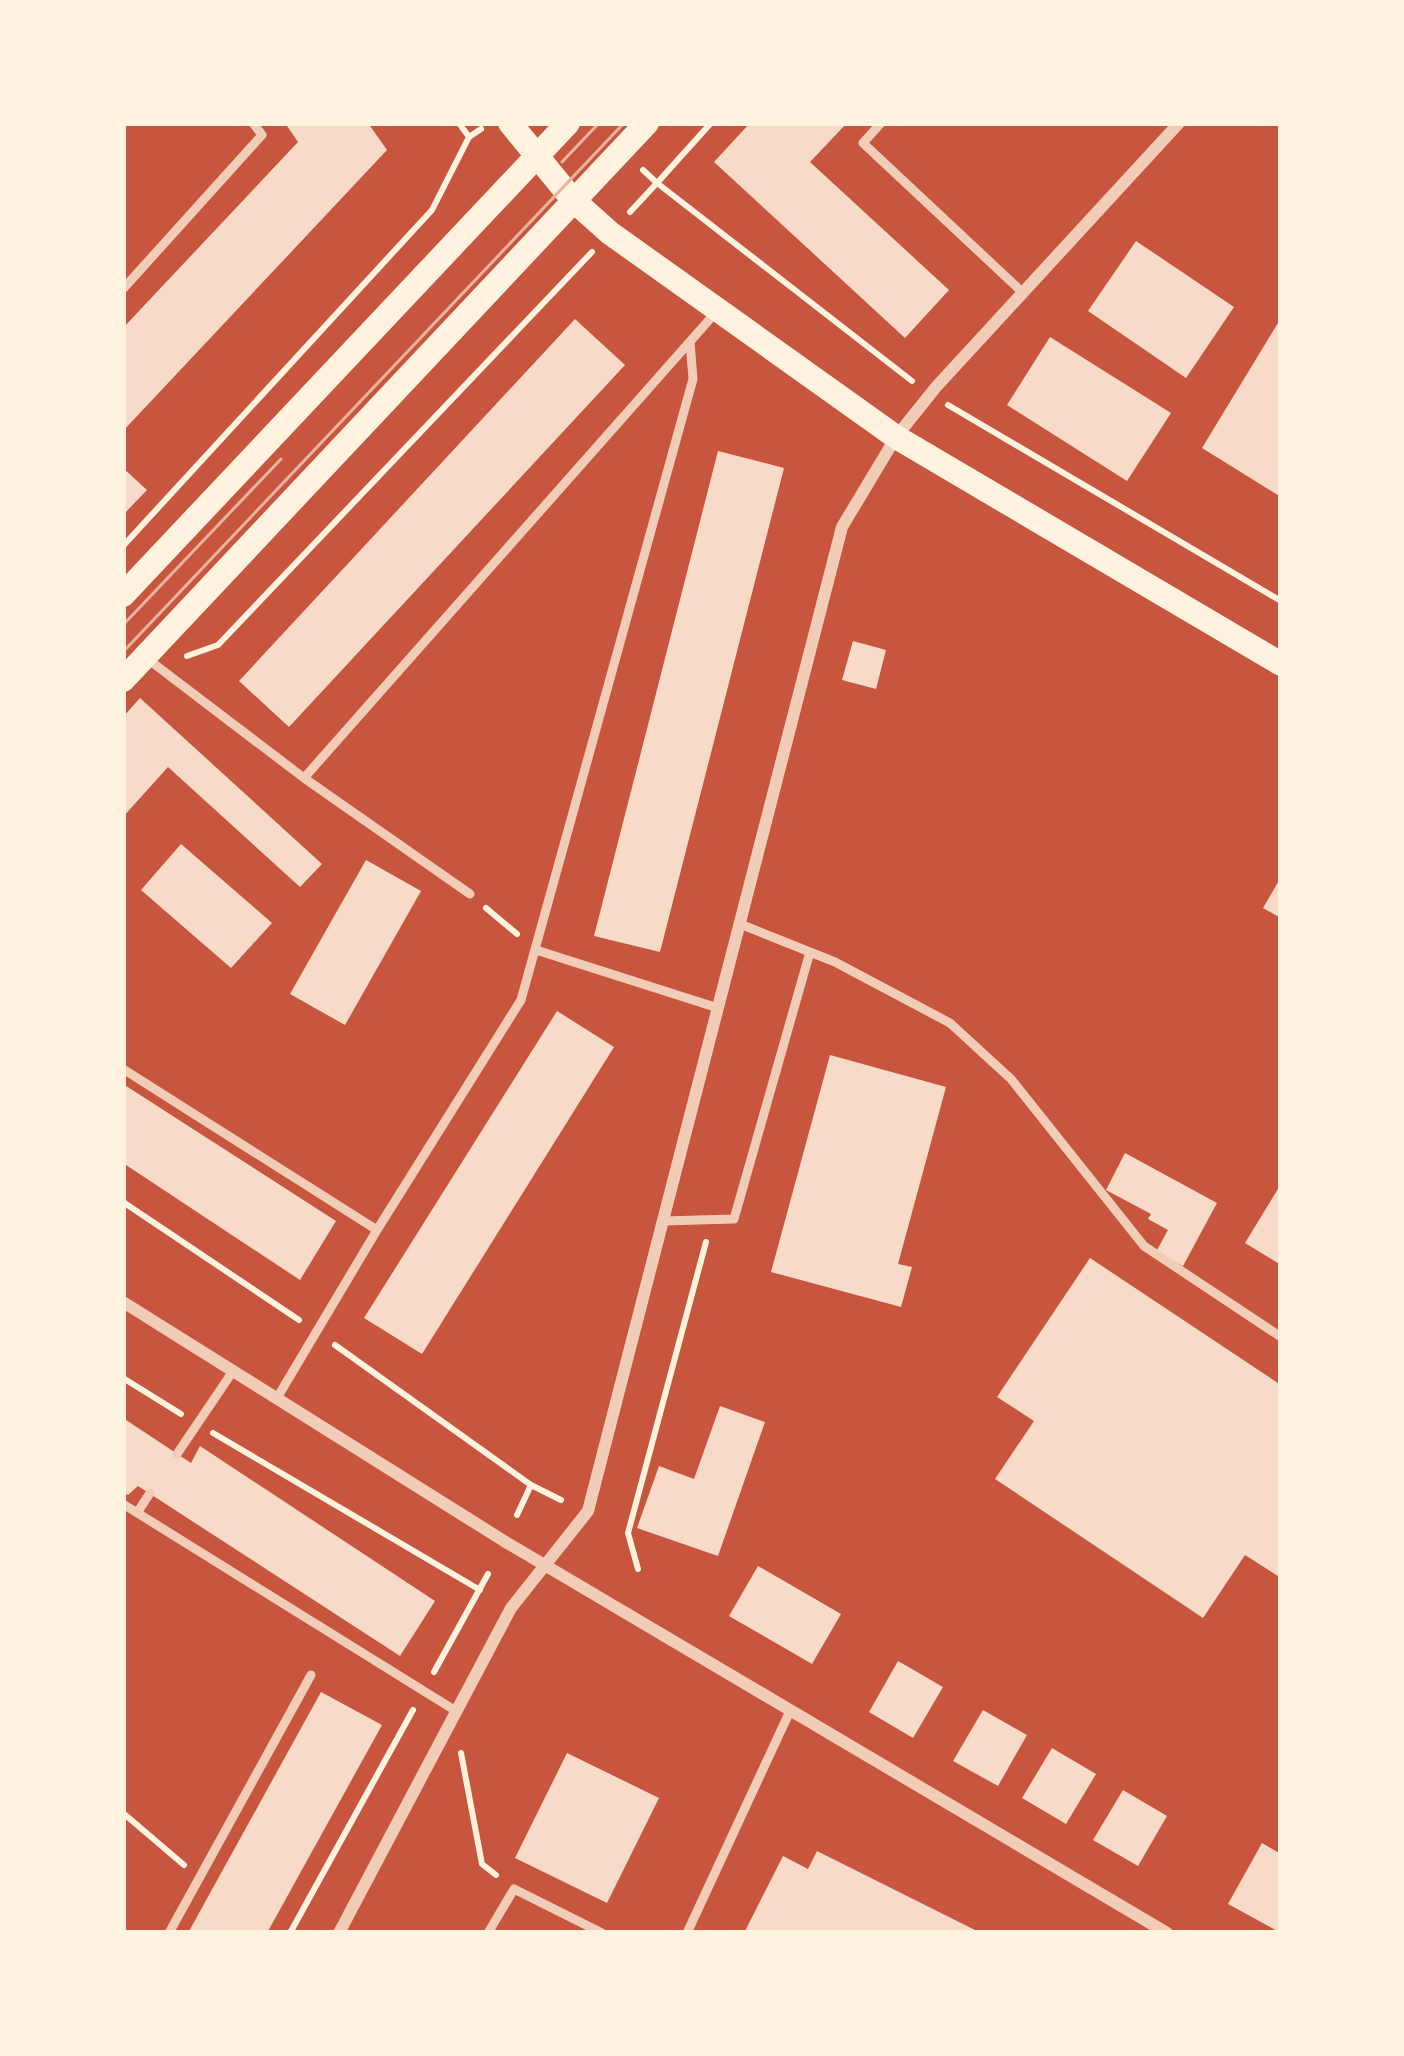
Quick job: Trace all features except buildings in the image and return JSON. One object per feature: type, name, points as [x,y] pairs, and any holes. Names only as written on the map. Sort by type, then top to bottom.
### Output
[{"type":"main road","points":[[510,123],[573,200],[716,311],[896,437],[1281,664]]},
{"type":"main road","points":[[124,591],[568,123]]},
{"type":"main road","points":[[123,680],[152,661],[647,123]]},
{"type":"street","points":[[338,1933],[511,1608],[588,1511],[842,527],[896,437],[1020,290],[1179,123]]},
{"type":"street","points":[[123,1302],[547,1567],[1167,1933]]},
{"type":"lane","points":[[123,289],[262,135],[253,123]]},
{"type":"lane","points":[[880,123],[863,143],[1020,290]]},
{"type":"lane","points":[[304,778],[716,311]]},
{"type":"lane","points":[[278,1398],[521,1000],[693,379],[689,342]]},
{"type":"lane","points":[[152,661],[304,778],[470,894]]},
{"type":"lane","points":[[740,924],[810,952],[950,1023],[1011,1079],[1114,1215],[1144,1246],[1281,1337]]},
{"type":"lane","points":[[536,950],[718,1008]]},
{"type":"lane","points":[[663,1221],[734,1219],[810,952]]},
{"type":"lane","points":[[123,1069],[377,1230]]},
{"type":"lane","points":[[177,1454],[233,1371]]},
{"type":"lane","points":[[137,1513],[150,1493]]},
{"type":"lane","points":[[123,1504],[456,1711]]},
{"type":"lane","points":[[169,1933],[311,1675]]},
{"type":"lane","points":[[687,1933],[790,1711]]},
{"type":"lane","points":[[488,1933],[514,1889],[602,1933]]},
{"type":"path","points":[[459,123],[469,137]]},
{"type":"path","points":[[123,546],[432,210],[469,137],[489,123]]},
{"type":"path","points":[[152,661],[218,645],[657,183],[621,151]]},
{"type":"path","points":[[470,894],[536,950]]},
{"type":"path","points":[[123,1202],[531,1485],[561,1500]]},
{"type":"path","points":[[638,1569],[628,1533],[712,1220]]},
{"type":"path","points":[[123,1378],[480,1590]]},
{"type":"path","points":[[517,1514],[531,1485]]},
{"type":"path","points":[[290,1933],[488,1574]]},
{"type":"path","points":[[460,1750],[482,1864],[514,1889]]},
{"type":"path","points":[[123,1813],[200,1877]]},
{"type":"tram line","points":[[562,162],[599,123]]},
{"type":"tram line","points":[[123,652],[624,123]]},
{"type":"tram line","points":[[123,625],[281,459]]}]
